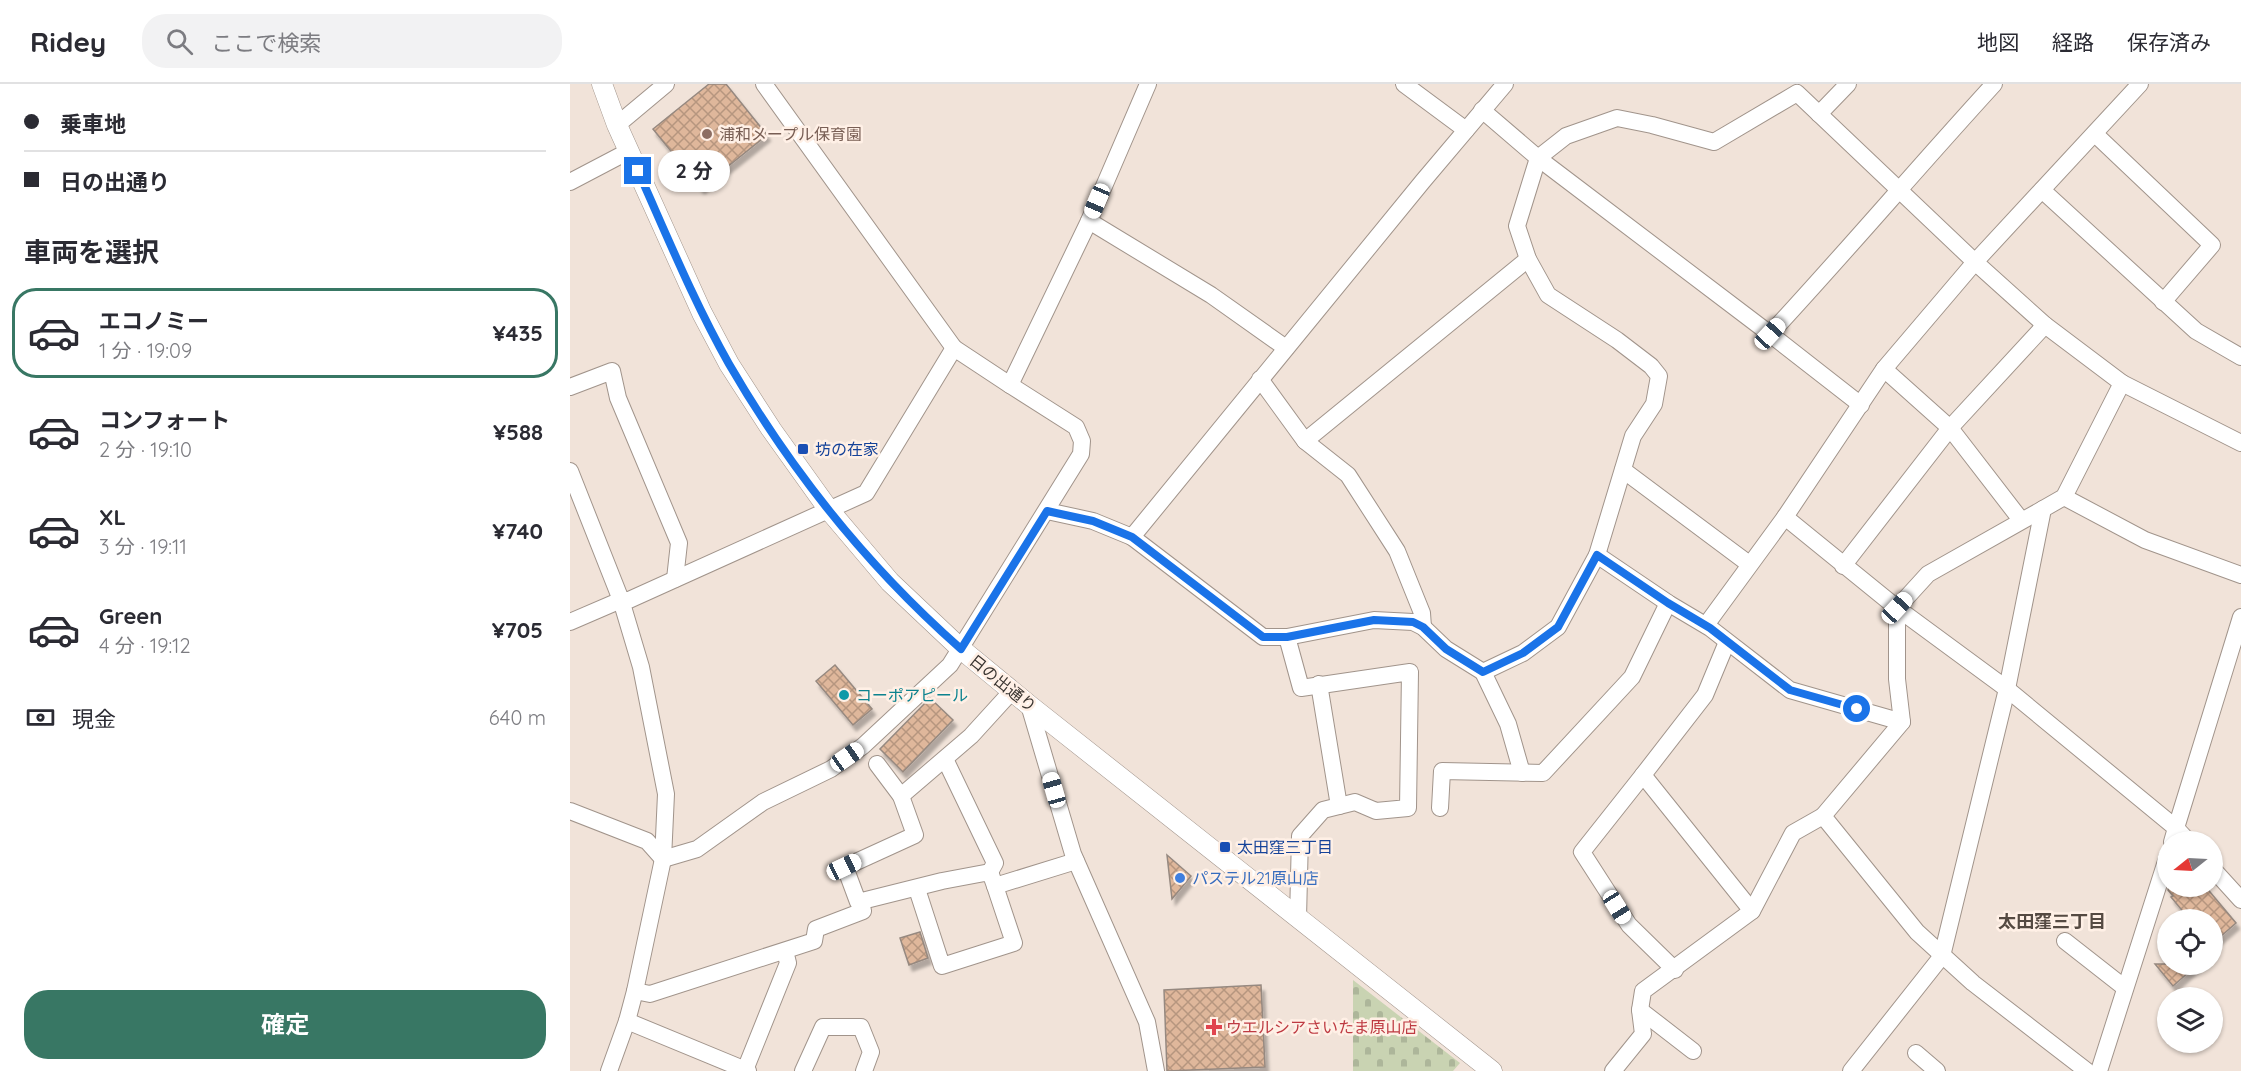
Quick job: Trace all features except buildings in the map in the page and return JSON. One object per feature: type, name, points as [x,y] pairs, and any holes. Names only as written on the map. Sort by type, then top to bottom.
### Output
[{"type":"street","name":"日の出通り","points":[[602,84],[617,124],[702,313],[729,364],[771,429],[829,510],[890,582],[961,649],[1029,705],[1492,1071]]},
{"type":"street","points":[[617,124],[666,84]]},
{"type":"street","points":[[663,859],[697,849],[763,802],[839,763],[864,746],[950,665],[1081,454],[1082,441],[1076,427],[954,348],[764,84]]},
{"type":"street","points":[[1010,385],[1089,221],[1148,84]]},
{"type":"street","points":[[1404,84],[1466,130]]},
{"type":"street","points":[[1132,537],[1505,84]]},
{"type":"street","points":[[1819,114],[1848,84]]},
{"type":"street","points":[[1770,334],[1994,84]]},
{"type":"street","points":[[1706,625],[1785,517],[1884,369],[1975,262],[2140,84]]},
{"type":"street","points":[[1483,672],[1523,653],[1558,627],[1597,555],[1634,436],[1654,404],[1659,376],[1651,366],[1617,340],[1548,295],[1528,260],[1517,226],[1538,158],[1566,136],[1617,118],[1714,142],[1797,93],[1975,262],[2045,325],[2122,383],[2241,443]]},
{"type":"street","points":[[1482,110],[1538,158],[1861,405]]},
{"type":"street","points":[[2095,134],[2212,245],[2163,302]]},
{"type":"street","points":[[570,182],[629,151]]},
{"type":"street","points":[[2042,190],[2196,332],[2241,357]]},
{"type":"street","points":[[1089,221],[1211,296],[1286,348]]},
{"type":"street","points":[[1305,441],[1528,260]]},
{"type":"street","points":[[1843,566],[1950,428],[2045,325]]},
{"type":"street","points":[[570,622],[621,600],[629,600],[866,493],[954,348]]},
{"type":"street","points":[[1884,369],[1950,428],[2021,520]]},
{"type":"street","points":[[570,387],[612,371],[618,398],[679,543],[675,579]]},
{"type":"street","points":[[1260,379],[1305,441],[1348,475],[1397,551],[1422,613],[1423,627]]},
{"type":"street","points":[[1613,1071],[1642,1034],[1640,1010],[1643,991],[1752,911],[1793,833],[1823,816],[1902,722],[1897,679],[1897,608],[1928,574],[2064,497],[2122,383]]},
{"type":"street","points":[[1623,470],[1749,564]]},
{"type":"street","points":[[570,471],[621,600],[641,667],[666,794],[663,859],[635,991],[609,1071]]},
{"type":"street","points":[[2064,497],[2145,540],[2241,575]]},
{"type":"street","points":[[1851,1071],[1942,956],[2007,688],[2043,509]]},
{"type":"street","points":[[1047,511],[1093,521],[1132,537],[1263,637],[1287,637],[1374,620],[1413,622],[1423,627],[1446,649],[1483,672],[1508,724],[1522,773]]},
{"type":"street","points":[[1785,517],[1897,608],[2007,688],[2169,831]]},
{"type":"street","points":[[1597,555],[1668,603],[1706,625],[1790,690],[1902,722]]},
{"type":"street","points":[[1440,808],[1442,771],[1543,773],[1632,677],[1668,603]]},
{"type":"street","points":[[2175,831],[2241,617]]},
{"type":"street","points":[[1287,637],[1301,688],[1410,672],[1408,808],[1376,811],[1355,802],[1323,810],[1300,836],[1298,918]]},
{"type":"street","points":[[1674,970],[1629,925],[1582,852],[1705,694],[1727,642]]},
{"type":"street","points":[[1319,684],[1339,806]]},
{"type":"street","points":[[901,796],[971,736],[1012,691]]},
{"type":"street","points":[[1029,705],[1076,861],[1147,1022],[1156,1071]]},
{"type":"street","points":[[917,889],[942,966],[1014,943],[992,879],[995,863],[945,759]]},
{"type":"street","points":[[635,991],[650,994],[814,941],[816,929],[863,911],[844,867],[915,835],[901,796],[877,764]]},
{"type":"street","points":[[1643,775],[1752,911]]},
{"type":"street","points":[[570,811],[647,841],[663,859]]},
{"type":"street","points":[[1823,816],[1917,932],[1973,983],[2087,1071]]},
{"type":"street","points":[[861,902],[942,881],[992,879],[1076,861]]},
{"type":"street","points":[[2223,880],[2241,900]]},
{"type":"street","points":[[2099,1071],[2157,889]]},
{"type":"street","points":[[2066,941],[2125,988]]},
{"type":"street","points":[[627,1021],[746,1070],[788,963],[785,951]]},
{"type":"street","points":[[1640,1010],[1693,1051]]},
{"type":"street","points":[[803,1071],[823,1027],[861,1027],[871,1052],[864,1071]]},
{"type":"street","points":[[1916,1053],[1937,1071]]},
{"type":"green space","points":[[1353,980],[1460,1063],[1453,1071],[1353,1071]]},
{"type":"place","name":"浦和メープル保育園","points":[[707,134]]},
{"type":"place","name":"坊の在家","points":[[803,449]]},
{"type":"place","name":"コーポアピール","points":[[844,695]]},
{"type":"place","name":"太田窪三丁目","points":[[1225,847]]},
{"type":"place","name":"パステル21原山店","points":[[1180,878]]},
{"type":"place","name":"ウエルシアさいたま原山店","points":[[1214,1027]]},
{"type":"district","name":"太田窪三丁目","points":[[2052,921]]},
{"type":"route","points":[[638,171],[702,313],[729,364],[771,429],[815,492],[858,546],[923,615],[961,649],[1047,511],[1093,521],[1132,537],[1263,637],[1287,637],[1374,620],[1413,622],[1423,627],[1446,649],[1483,672],[1523,653],[1558,627],[1597,555],[1710,628],[1790,690],[1857,709]]}]
